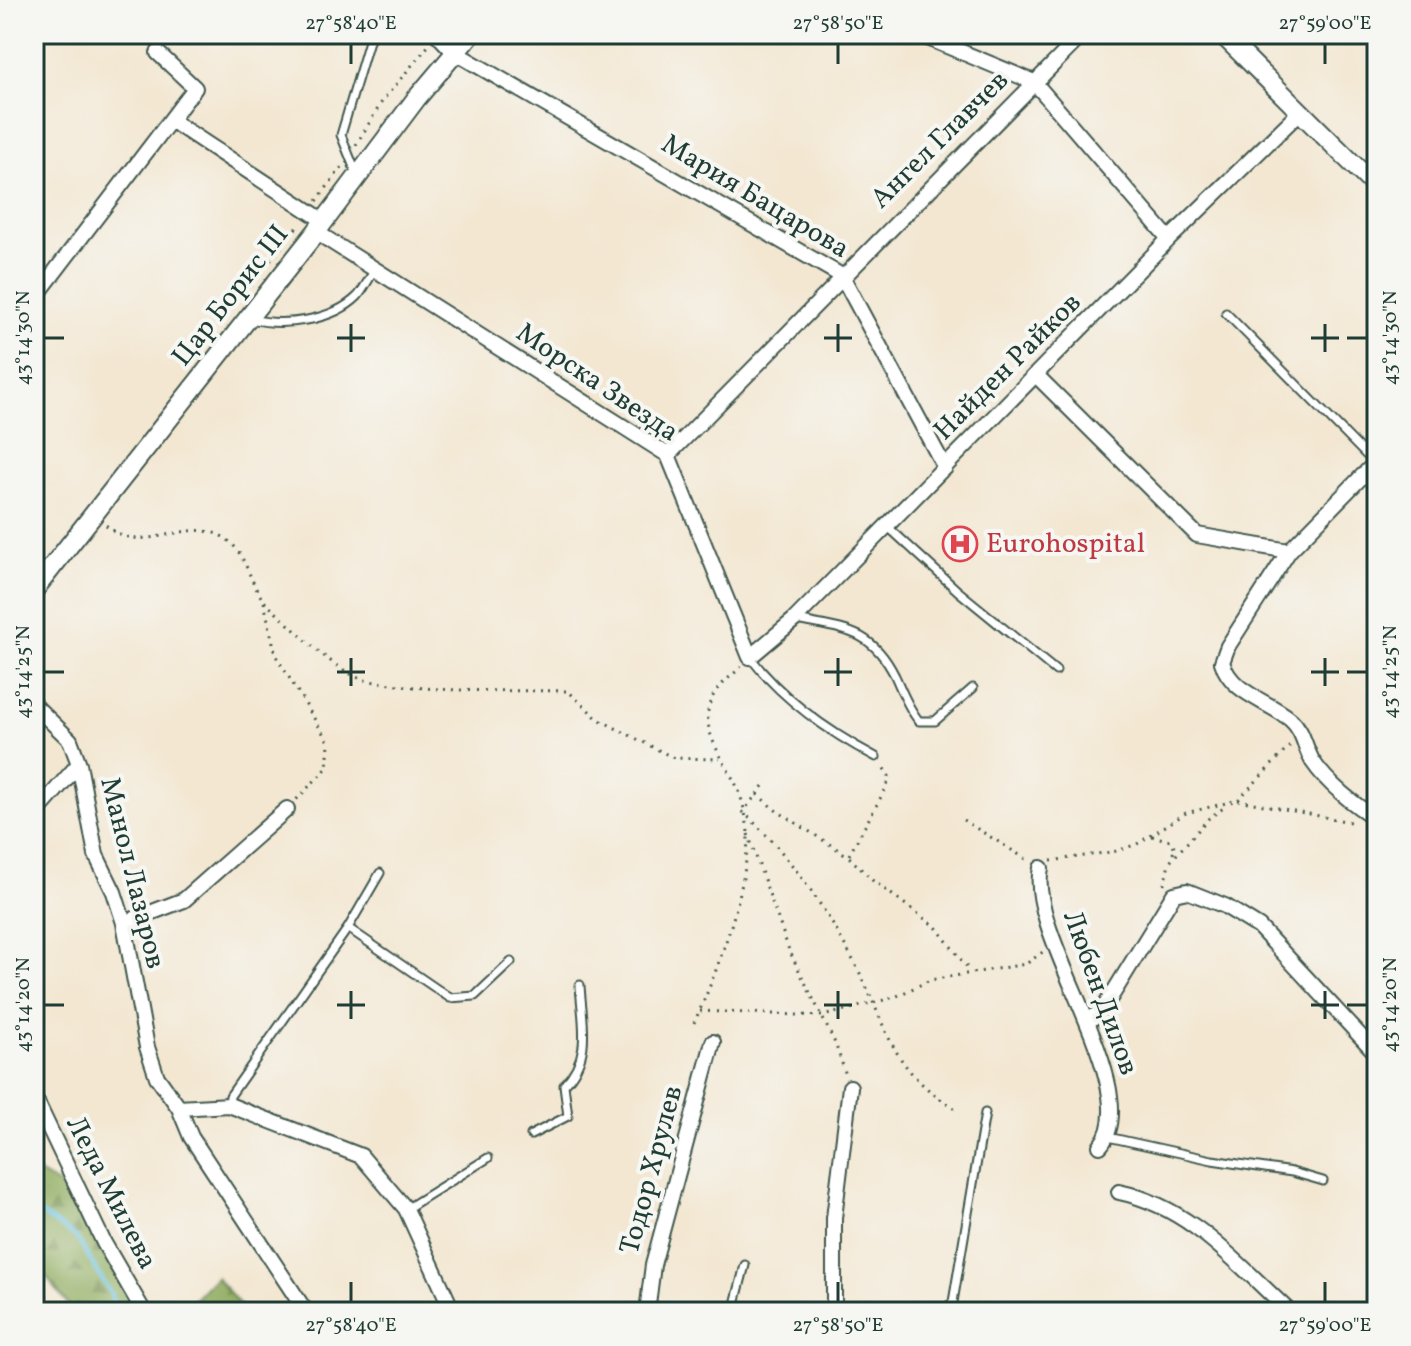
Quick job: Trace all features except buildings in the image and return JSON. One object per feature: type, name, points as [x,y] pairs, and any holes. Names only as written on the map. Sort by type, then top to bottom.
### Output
[{"type":"street","name":"Цар Борис III","points":[[34,590],[249,318],[316,222],[471,34]]},
{"type":"street","points":[[918,34],[1034,82],[1169,239]]},
{"type":"street","name":"Ангел Главчев","points":[[668,455],[1083,34]]},
{"type":"street","points":[[1222,34],[1377,188]]},
{"type":"street","name":"Мария Бацарова","points":[[438,35],[454,52],[842,276],[945,468]]},
{"type":"street","points":[[34,299],[195,88],[158,53]]},
{"type":"street","name":"Найден Райков","points":[[750,657],[794,620],[1169,239],[1301,111]]},
{"type":"street","name":"Морска Звезда","points":[[176,116],[375,270],[668,455],[750,657]]},
{"type":"street","points":[[1037,376],[1197,535],[1289,551]]},
{"type":"street","points":[[1376,462],[1289,551],[1228,646],[1222,662],[1233,684],[1292,720],[1303,734],[1315,765],[1361,809],[1377,819]]},
{"type":"street","name":"Манол Лазаров","points":[[34,705],[70,740],[79,764],[96,855],[114,892],[124,923],[147,1047],[157,1077],[179,1108],[191,1137],[306,1312]]},
{"type":"street","points":[[34,815],[79,764]]},
{"type":"street","points":[[124,923],[184,900],[287,809]]},
{"type":"street","name":"Любен Дилов","points":[[1041,868],[1039,894],[1088,1022],[1110,1100],[1104,1142]]},
{"type":"street","points":[[1088,1022],[1104,1008],[1174,894],[1187,891],[1225,906],[1259,927],[1377,1054]]},
{"type":"street","name":"Тодор Хрулев","points":[[647,1312],[653,1265],[713,1042]]},
{"type":"street","points":[[834,1312],[834,1218],[850,1087]]},
{"type":"street","name":"Леда Милева","points":[[34,1096],[104,1243],[144,1312]]},
{"type":"street","points":[[179,1108],[229,1105],[361,1156],[406,1209],[453,1312]]},
{"type":"street","points":[[1119,1192],[1152,1199],[1176,1213],[1205,1234],[1290,1312]]},
{"type":"lane","points":[[357,175],[341,135],[371,34]]},
{"type":"lane","points":[[249,318],[290,324],[340,309],[358,296],[375,270]]},
{"type":"lane","points":[[1226,313],[1376,462]]},
{"type":"lane","points":[[887,526],[958,591],[1056,671]]},
{"type":"lane","points":[[794,620],[855,633],[874,643],[884,653],[919,721],[935,721],[973,688]]},
{"type":"lane","points":[[750,657],[768,681],[814,718],[876,757]]},
{"type":"lane","points":[[229,1105],[230,1096],[348,928],[380,873]]},
{"type":"lane","points":[[348,928],[450,998],[475,996],[511,962]]},
{"type":"lane","points":[[531,1135],[568,1116],[564,1085],[581,1065],[584,1054],[580,985]]},
{"type":"lane","points":[[942,1311],[953,1302],[985,1113]]},
{"type":"lane","points":[[1104,1142],[1292,1172],[1323,1181]]},
{"type":"lane","points":[[406,1209],[488,1158]]},
{"type":"lane","points":[[733,1312],[745,1265]]},
{"type":"lane","points":[[40,1312],[42,1295]]},
{"type":"path","points":[[251,286],[316,222],[348,158],[383,100],[438,35]]},
{"type":"path","points":[[96,513],[111,530],[137,540],[193,531],[218,535],[237,549],[264,602],[276,656],[329,743],[327,768],[287,809]]},
{"type":"path","points":[[264,602],[323,654],[362,679],[426,689],[568,691],[598,719],[674,758],[720,759]]},
{"type":"path","points":[[750,657],[715,693],[710,705],[714,747],[738,789],[748,834],[789,950],[823,1016],[850,1087]]},
{"type":"path","points":[[1169,863],[1209,818],[1238,800],[1303,734]]},
{"type":"path","points":[[848,856],[887,786],[889,776],[876,757]]},
{"type":"path","points":[[743,812],[763,786]]},
{"type":"path","points":[[757,794],[774,809],[848,856],[872,880],[936,927],[971,972]]},
{"type":"path","points":[[1238,800],[1362,824]]},
{"type":"path","points":[[963,820],[1041,868],[1060,859],[1117,851],[1152,836],[1186,813],[1228,805]]},
{"type":"path","points":[[743,812],[799,871],[874,1000],[885,1032],[903,1065],[926,1091],[956,1109]]},
{"type":"path","points":[[694,1023],[716,976],[744,868],[748,834]]},
{"type":"path","points":[[1152,836],[1171,841],[1175,848],[1163,887]]},
{"type":"path","points":[[699,1011],[823,1016],[874,1000],[895,997],[930,980],[1026,964],[1056,941]]},
{"type":"green space","points":[[34,1170],[87,1202],[145,1312],[74,1312],[34,1261]]},
{"type":"green space","points":[[216,1277],[246,1312],[182,1312]]},
{"type":"waterway","points":[[34,1209],[76,1237],[111,1294],[115,1312]]},
{"type":"place","name":"Eurohospital","points":[[960,544]]}]
